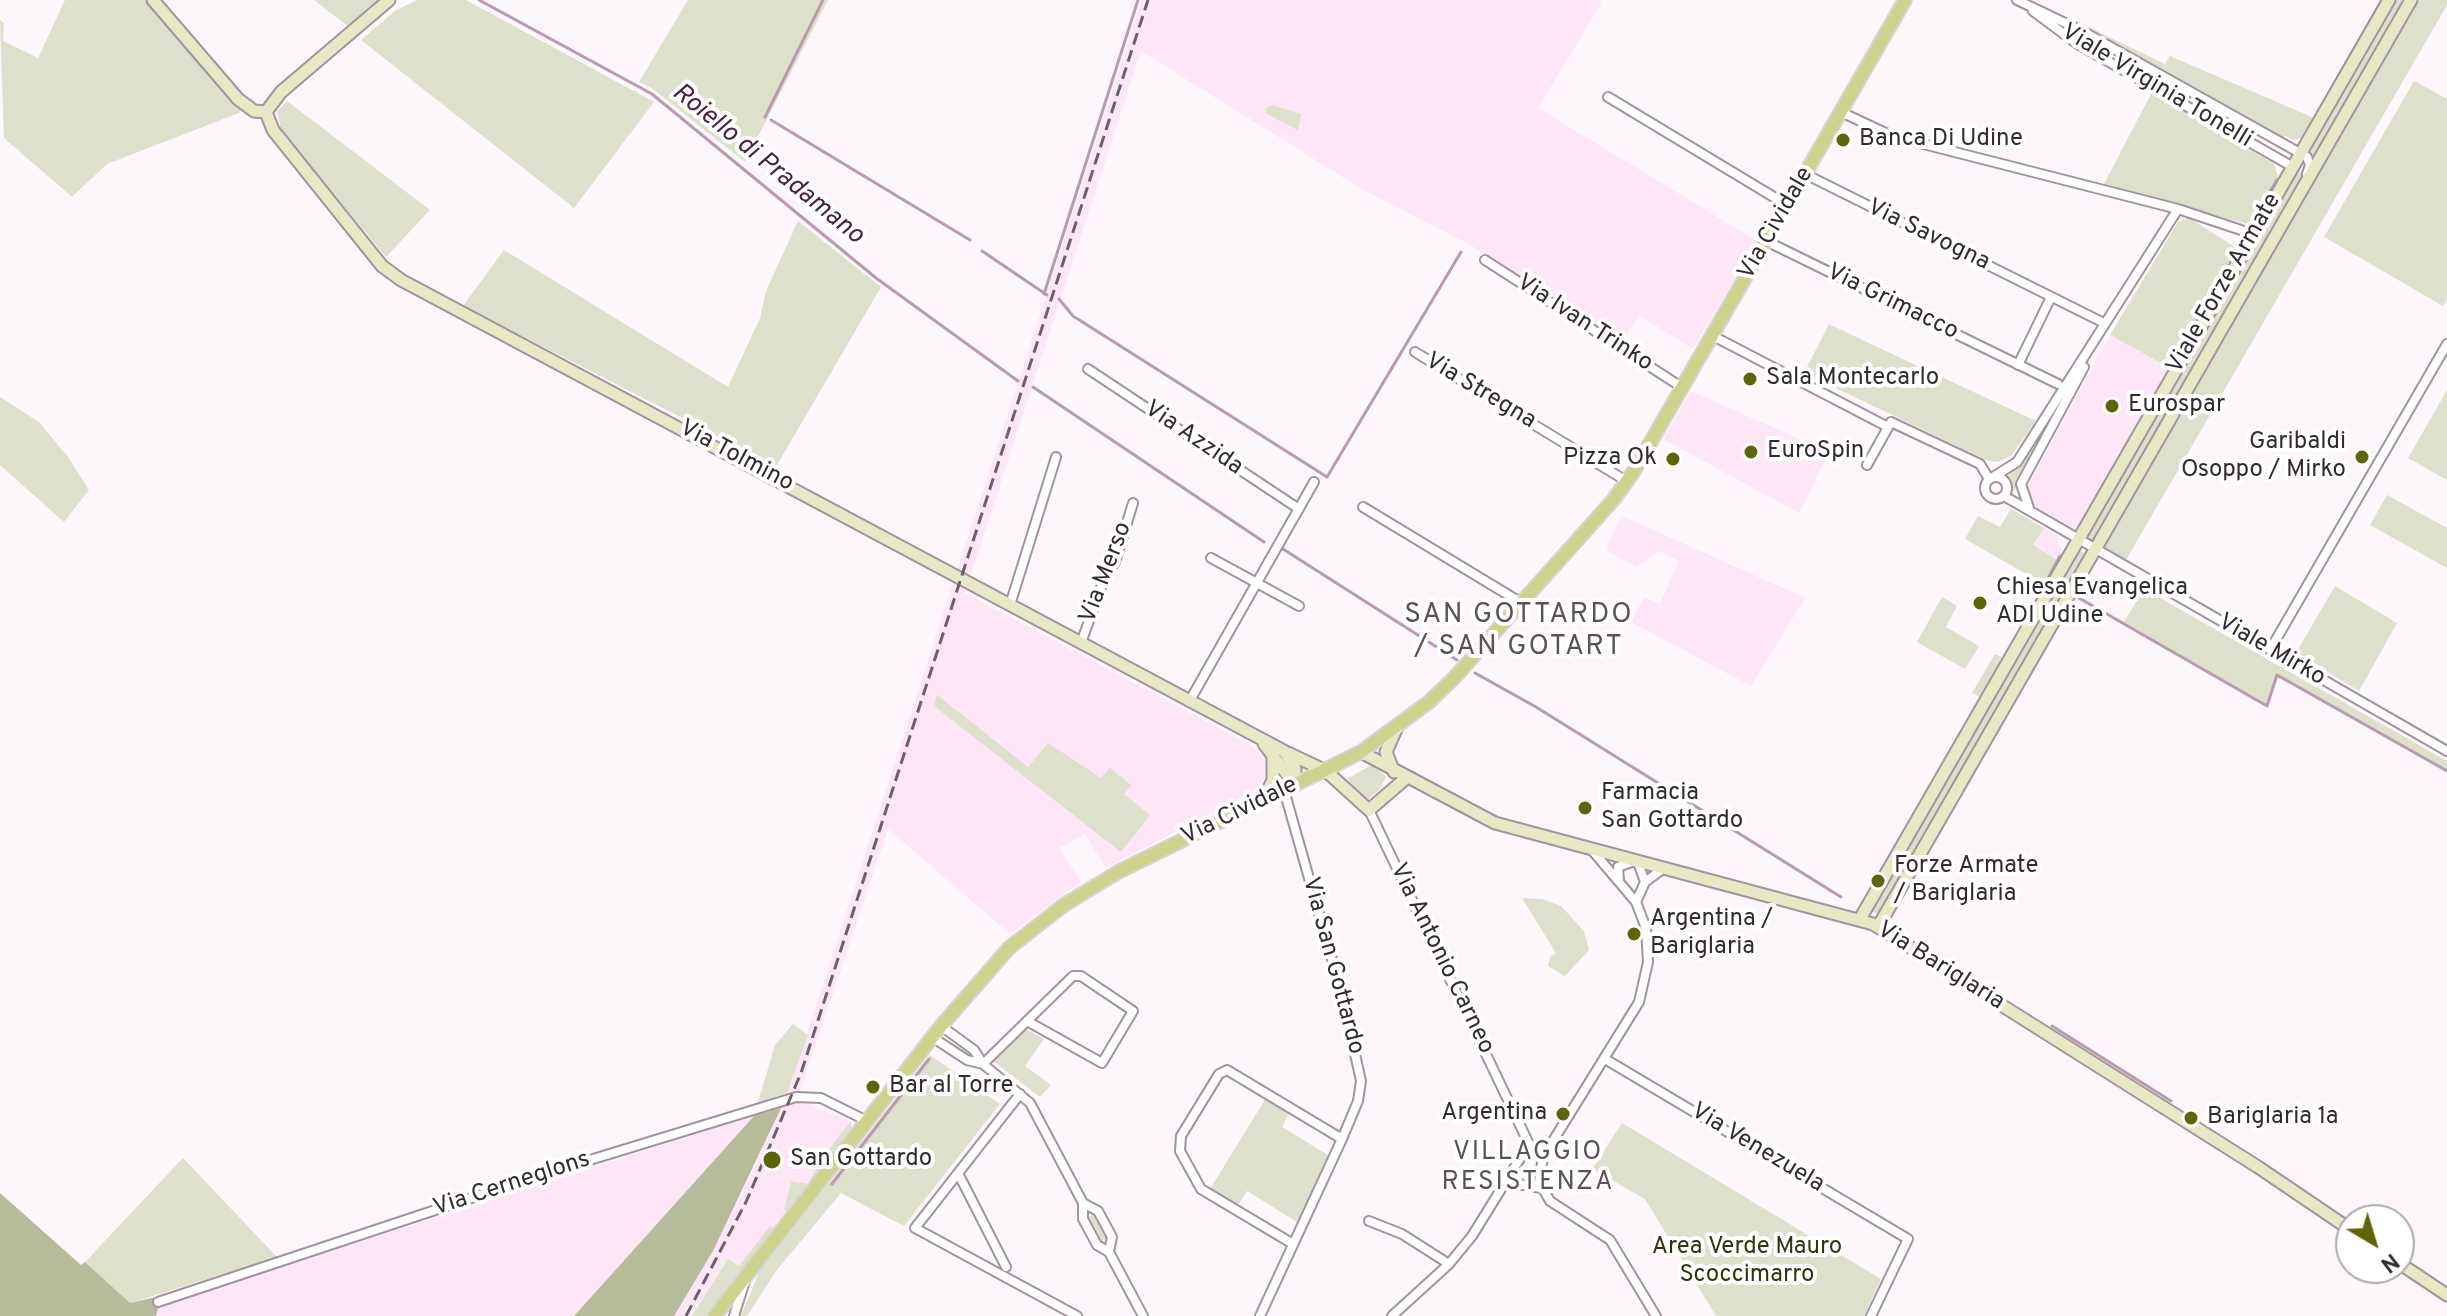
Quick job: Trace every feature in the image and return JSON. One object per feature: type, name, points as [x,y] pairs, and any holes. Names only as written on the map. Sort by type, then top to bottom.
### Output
[{"type":"main road","name":"Via Cividale","points":[[715,1316],[994,962],[1064,905],[1118,872],[1361,752],[1442,690],[1628,482],[1905,0]]},
{"type":"street","points":[[153,0],[238,99],[257,113],[266,112],[281,92],[389,0]]},
{"type":"street","name":"Viale Forze Armate","points":[[1860,919],[2389,0]]},
{"type":"street","name":"Viale Forze Armate","points":[[1878,927],[2411,0]]},
{"type":"street","name":"Viale Virginia Tonelli","points":[[2020,2],[2084,32],[2301,153]]},
{"type":"street","name":"Viale Virginia Tonelli","points":[[2020,2],[2076,43],[2293,167]]},
{"type":"street","points":[[1608,97],[1787,205]]},
{"type":"street","name":"Via Tolmino","points":[[266,112],[273,130],[382,266],[401,280],[1081,643],[1278,752],[1326,771]]},
{"type":"street","points":[[1841,112],[1892,136],[2058,176],[2178,209],[2253,234]]},
{"type":"street","name":"Viale Forze Armate","points":[[2292,207],[2310,165],[2301,153]]},
{"type":"street","name":"Via Savogna","points":[[1805,174],[2104,323]]},
{"type":"street","points":[[2004,496],[1995,500],[1987,495],[1984,488],[1991,478],[2017,462],[2178,209]]},
{"type":"street","name":"Via Grimacco","points":[[1766,241],[2058,384]]},
{"type":"street","name":"Via Ivan Trinko","points":[[1485,260],[1683,388]]},
{"type":"street","points":[[2018,365],[2051,297]]},
{"type":"street","points":[[2036,515],[2025,501],[2021,484],[2104,323]]},
{"type":"street","points":[[1713,336],[1888,427]]},
{"type":"street","points":[[2270,650],[2447,344]]},
{"type":"street","name":"Via Stregna","points":[[1415,352],[1628,482]]},
{"type":"street","name":"Via Azzida","points":[[1088,369],[1299,509]]},
{"type":"street","points":[[1867,465],[1891,422],[1980,464],[1991,478],[2005,481],[2004,496]]},
{"type":"street","points":[[1010,605],[1056,457]]},
{"type":"street","points":[[1189,702],[1314,482]]},
{"type":"street","points":[[2004,496],[2095,550]]},
{"type":"street","name":"Via Merso","points":[[1081,643],[1103,582],[1115,562],[1133,503]]},
{"type":"street","points":[[1363,507],[1520,602]]},
{"type":"street","name":"Viale Mirko","points":[[2095,550],[2447,751]]},
{"type":"street","points":[[1211,558],[1299,606]]},
{"type":"street","points":[[1369,810],[1400,775],[1386,752],[1397,727]]},
{"type":"street","points":[[1264,798],[1273,780],[1278,752]]},
{"type":"street","name":"Via Tolmino","points":[[1278,752],[1290,787]]},
{"type":"street","name":"Via Bariglaria","points":[[1361,752],[1487,821],[1860,919],[1878,927],[2258,1167],[2335,1219]]},
{"type":"street","name":"Via Antonio Carneo","points":[[1326,771],[1369,810],[1529,1144],[1543,1157]]},
{"type":"street","name":"Via San Gottardo","points":[[1260,1316],[1358,1101],[1360,1066],[1290,787]]},
{"type":"street","points":[[1591,849],[1636,902],[1648,944],[1645,982],[1639,1002],[1543,1157],[1539,1170],[1541,1188],[1550,1201],[1610,1240],[1656,1316]]},
{"type":"street","points":[[1619,881],[1618,867],[1637,860],[1645,882]]},
{"type":"street","points":[[1636,902],[1645,882],[1664,867]]},
{"type":"street","points":[[983,1064],[1027,1021],[1076,975],[1133,1011],[1105,1061],[1100,1063],[1027,1021]]},
{"type":"street","points":[[941,1026],[974,1050],[983,1064],[1033,1108],[1083,1203],[1083,1219],[1097,1245],[1109,1252],[1143,1316]]},
{"type":"street","points":[[932,1037],[967,1060],[983,1064]]},
{"type":"street","name":"Via Venezuela","points":[[1605,1059],[1908,1239],[1871,1316]]},
{"type":"street","points":[[1293,1244],[1201,1189],[1180,1151],[1181,1136],[1219,1074],[1227,1070],[1342,1139]]},
{"type":"street","points":[[1020,1094],[915,1228],[1077,1316]]},
{"type":"street","name":"Via Cerneglons","points":[[158,1302],[544,1174],[796,1097],[821,1098],[867,1121]]},
{"type":"street","points":[[1392,1316],[1449,1264],[1472,1236],[1529,1144]]},
{"type":"street","points":[[958,1173],[1006,1267]]},
{"type":"street","points":[[1506,1182],[1541,1188]]},
{"type":"street","points":[[1083,1203],[1098,1211],[1112,1237],[1109,1252]]},
{"type":"street","points":[[1369,1221],[1402,1234],[1449,1264]]},
{"type":"street","name":"Via Cividale","points":[[734,1316],[748,1272]]},
{"type":"street","points":[[2415,1274],[2447,1295]]},
{"type":"shaded area","points":[[1142,0],[1599,0],[1602,2],[1538,108],[1757,241],[1693,349],[1639,315],[1622,342],[1469,244],[1365,191],[1141,51],[965,593],[1254,747],[1265,763],[1264,778],[1253,792],[1106,868],[1085,834],[1059,848],[1081,882],[1010,934],[888,829],[797,1101],[851,1121],[825,1154],[816,1177],[775,1229],[770,1227],[739,1266],[728,1259],[692,1316],[674,1316],[713,1251],[751,1175],[792,1080]]},
{"type":"shaded area","points":[[2110,335],[2170,368],[2082,524],[2070,527],[2039,511],[2028,496],[2028,486]]},
{"type":"shaded area","points":[[1691,391],[1829,452],[1799,513],[1663,439]]},
{"type":"shaded area","points":[[1622,516],[1805,598],[1751,686],[1631,622],[1644,597],[1660,604],[1679,561],[1660,551],[1636,567],[1606,550]]},
{"type":"shaded area","points":[[2044,528],[2059,537],[2057,541],[2064,553],[2059,561],[2033,545]]},
{"type":"shaded area","points":[[754,1116],[574,1316],[156,1316],[159,1306]]},
{"type":"green space","points":[[65,0],[148,0],[241,108],[239,113],[107,164],[72,197],[4,138],[0,20],[4,23],[3,41],[38,58]]},
{"type":"green space","points":[[314,0],[382,0],[350,28]]},
{"type":"green space","points":[[418,0],[466,0],[654,102],[574,208],[361,40],[396,10]]},
{"type":"green space","points":[[688,0],[828,0],[745,162],[653,89],[639,82]]},
{"type":"green space","points":[[2396,0],[2406,0],[2315,157],[2308,153]]},
{"type":"green space","points":[[2419,0],[2447,0],[2447,5],[2126,560],[2103,547]]},
{"type":"green space","points":[[2076,21],[2165,64],[2170,56],[2314,118],[2301,138],[2294,140],[2285,136],[2282,139]]},
{"type":"green space","points":[[2414,81],[2447,99],[2447,299],[2443,306],[2324,237]]},
{"type":"green space","points":[[2152,92],[2274,164],[2279,180],[2252,225],[2103,186]]},
{"type":"green space","points":[[287,101],[430,210],[386,257],[281,130],[277,111]]},
{"type":"green space","points":[[1271,105],[1301,114],[1298,130],[1267,114],[1266,108]]},
{"type":"green space","points":[[2297,171],[2303,175],[2093,542],[2087,538]]},
{"type":"green space","points":[[2189,218],[2238,249],[2170,368],[2110,335],[2178,222]]},
{"type":"green space","points":[[798,221],[881,287],[774,470],[704,429],[463,306],[504,250],[728,387],[760,318],[766,291]]},
{"type":"green space","points":[[1829,324],[2036,421],[2011,456],[1998,462],[1989,461],[1804,373]]},
{"type":"green space","points":[[2447,390],[2447,480],[2408,458]]},
{"type":"green space","points":[[0,397],[39,422],[68,457],[89,490],[64,522],[0,465]]},
{"type":"green space","points":[[2031,449],[2035,452],[2014,491],[2007,477]]},
{"type":"green space","points":[[2387,495],[2447,528],[2447,568],[2370,525]]},
{"type":"green space","points":[[2011,509],[2044,528],[2033,545],[2059,561],[2040,593],[2029,594],[2037,580],[1965,539],[1978,516],[2000,527]]},
{"type":"green space","points":[[2079,550],[2087,555],[1879,915],[1871,911]]},
{"type":"green space","points":[[2335,586],[2397,623],[2359,691],[2296,653]]},
{"type":"green space","points":[[2144,589],[2447,761],[2447,772],[2277,674],[2266,705],[2124,622]]},
{"type":"green space","points":[[1942,597],[1957,606],[1946,627],[1979,646],[1965,669],[1917,642]]},
{"type":"green space","points":[[1995,654],[2003,658],[1980,697],[1972,693]]},
{"type":"green space","points":[[937,695],[1028,767],[1048,743],[1101,778],[1110,768],[1131,785],[1124,794],[1150,815],[1121,852],[934,706]]},
{"type":"green space","points":[[1373,764],[1386,777],[1379,790],[1367,800],[1347,779]]},
{"type":"green space","points":[[1522,898],[1542,899],[1561,906],[1584,931],[1589,950],[1565,976],[1548,966],[1550,957],[1556,953]]},
{"type":"green space","points":[[793,1024],[808,1035],[787,1093],[758,1102],[775,1045]]},
{"type":"green space","points":[[1026,1029],[1044,1039],[1025,1066],[1051,1085],[1040,1097],[993,1061]]},
{"type":"green space","points":[[930,1055],[1000,1104],[904,1226],[841,1193],[776,1271],[747,1316],[741,1316],[759,1272]]},
{"type":"green space","points":[[1269,1093],[1292,1107],[1282,1127],[1333,1158],[1302,1225],[1247,1191],[1235,1210],[1207,1194]]},
{"type":"green space","points":[[781,1108],[713,1251],[674,1316],[574,1316],[754,1116]]},
{"type":"green space","points":[[851,1121],[852,1130],[789,1211],[784,1211],[791,1181],[808,1184],[825,1154]]},
{"type":"green space","name":"Area Verde Mauro Scoccimarro","points":[[1622,1123],[1881,1279],[1864,1316],[1716,1316],[1645,1199],[1592,1169]]},
{"type":"green space","points":[[183,1158],[277,1257],[130,1303],[85,1262]]},
{"type":"green space","points":[[0,1193],[81,1265],[85,1262],[130,1303],[156,1297],[159,1306],[156,1316],[0,1316]]},
{"type":"green space","points":[[1095,1213],[1108,1238],[1099,1242],[1087,1218]]},
{"type":"green space","points":[[770,1226],[775,1229],[707,1316],[692,1316],[728,1259],[739,1266]]},
{"type":"waterway","name":"Roiello di Pradamano","points":[[479,0],[652,94],[876,278],[1018,381]]},
{"type":"waterway","points":[[765,117],[823,0]]},
{"type":"waterway","points":[[1044,294],[1138,0]]},
{"type":"waterway","points":[[2318,112],[2382,0]]},
{"type":"waterway","points":[[771,120],[970,240]]},
{"type":"waterway","points":[[2268,195],[2277,180]]},
{"type":"waterway","points":[[982,251],[1047,295]]},
{"type":"waterway","points":[[1059,299],[1073,316],[1327,477],[1461,252]]},
{"type":"waterway","name":"Roiello di Pradamano","points":[[1033,387],[1264,542]]},
{"type":"waterway","name":"Roiello di Pradamano","points":[[1283,549],[1457,660]]},
{"type":"waterway","points":[[2046,582],[2060,556]]},
{"type":"waterway","points":[[2079,598],[2267,706],[2277,675],[2447,771]]},
{"type":"waterway","name":"Roiello di Pradamano","points":[[1475,673],[1536,707],[1841,897]]},
{"type":"waterway","name":"Roiello di Pradamano","points":[[2052,1026],[2171,1101]]},
{"type":"waterway","points":[[832,1184],[929,1059]]},
{"type":"railway","points":[[686,1316],[746,1202],[801,1073],[1148,0]]},
{"type":"place","name":"Banca Di Udine","points":[[1843,140]]},
{"type":"place","name":"Sala Montecarlo","points":[[1750,379]]},
{"type":"place","name":"Eurospar","points":[[2112,406]]},
{"type":"place","name":"EuroSpin","points":[[1751,452]]},
{"type":"place","name":"Garibaldi Osoppo / Mirko","points":[[2362,457]]},
{"type":"place","name":"Pizza Ok","points":[[1673,459]]},
{"type":"place","name":"Chiesa Evangelica ADI Udine","points":[[1980,603]]},
{"type":"place","name":"Farmacia San Gottardo","points":[[1585,808]]},
{"type":"place","name":"Forze Armate / Bariglaria","points":[[1878,881]]},
{"type":"place","name":"Argentina / Bariglaria","points":[[1634,934]]},
{"type":"place","name":"Bar al Torre","points":[[873,1087]]},
{"type":"place","name":"Argentina","points":[[1563,1114]]},
{"type":"place","name":"Bariglaria 1a","points":[[2191,1118]]},
{"type":"place","name":"San Gottardo","points":[[772,1160]]},
{"type":"district","name":"SAN GOTTARDO / SAN GOTART","points":[[1519,632]]},
{"type":"district","name":"VILLAGGIO RESISTENZA","points":[[1528,1169]]}]
